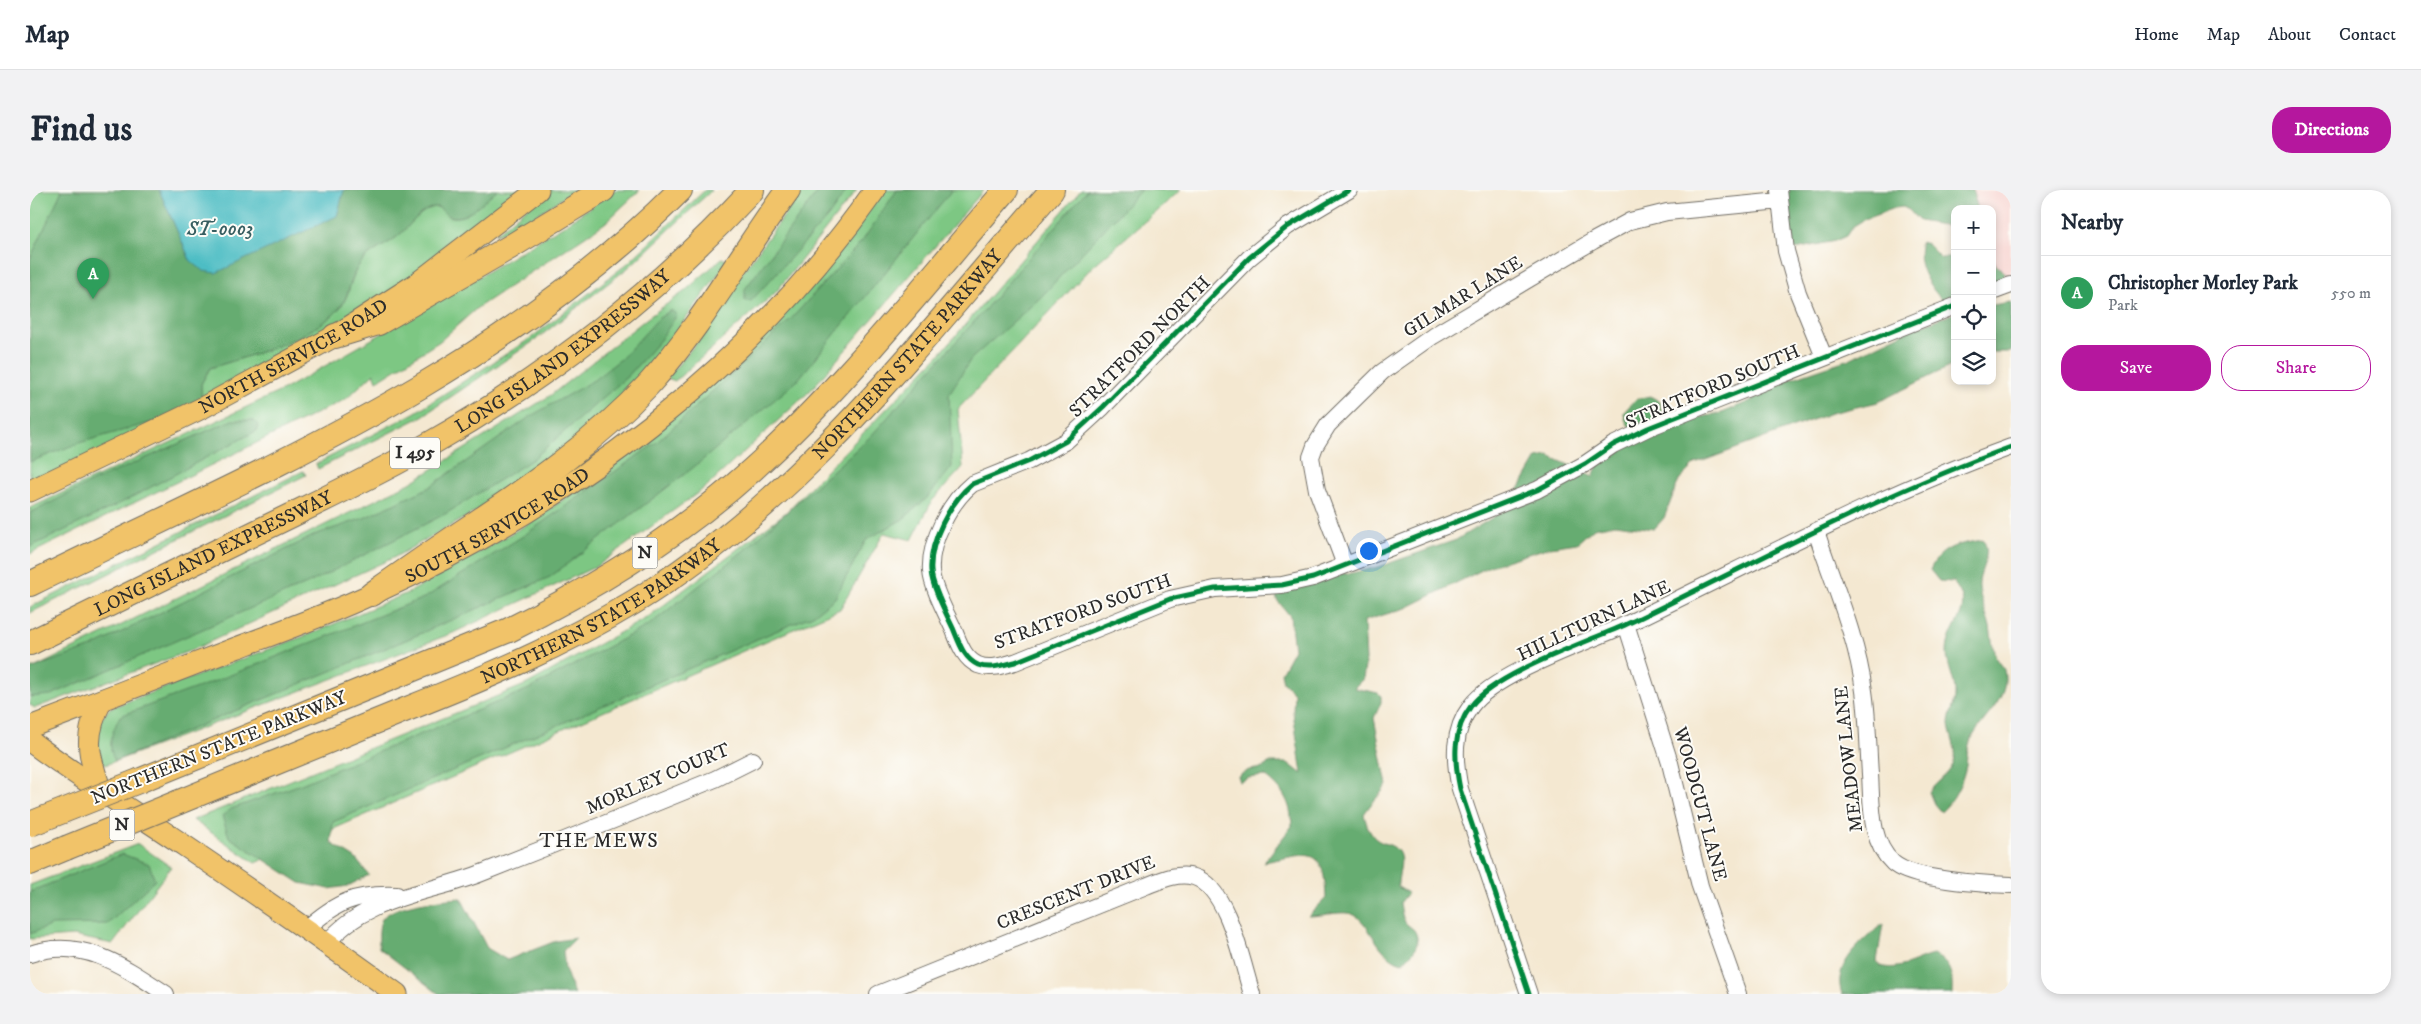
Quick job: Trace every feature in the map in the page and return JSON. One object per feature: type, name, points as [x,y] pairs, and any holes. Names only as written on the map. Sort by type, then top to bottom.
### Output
[{"type":"highway","points":[[334,336],[378,323],[517,243],[603,190]]},
{"type":"highway","name":"I 495","points":[[30,584],[331,436],[409,395],[490,344],[545,305],[629,238],[680,190]]},
{"type":"highway","name":"LONG ISLAND EXPRESSWAY","points":[[30,643],[378,472],[478,416],[572,352],[618,315],[668,272],[752,190]]},
{"type":"highway","points":[[372,594],[542,479],[586,444],[626,407],[684,342],[788,190]]},
{"type":"highway","name":"NORTHERN STATE PARKWAY","points":[[30,824],[509,630],[561,604],[660,543],[729,490],[798,426],[853,367],[1006,190]]},
{"type":"highway","name":"NORTHERN STATE PARKWAY","points":[[30,862],[535,656],[609,617],[686,568],[756,514],[817,458],[858,414],[1052,190]]},
{"type":"main road","name":"NORTH SERVICE ROAD","points":[[30,491],[202,408],[334,336],[416,284],[538,190]]},
{"type":"main road","name":"SOUTH SERVICE ROAD","points":[[30,727],[372,594],[444,559],[518,518],[597,465],[708,376],[771,314],[827,252],[875,190]]},
{"type":"main road","points":[[101,791],[88,745],[92,720],[102,700]]},
{"type":"main road","points":[[30,741],[74,774],[327,943],[397,994]]},
{"type":"street","name":"STRATFORD NORTH","points":[[977,665],[964,654],[942,605],[931,572],[936,537],[964,490],[972,484],[1029,461],[1066,441],[1103,407],[1249,258],[1287,227],[1349,190]]},
{"type":"street","points":[[1780,195],[1786,251],[1798,293],[1824,357]]},
{"type":"street","name":"GILMAR LANE","points":[[1345,565],[1317,490],[1311,457],[1314,446],[1328,426],[1382,372],[1442,331],[1630,221],[1667,212],[1780,195]]},
{"type":"street","points":[[1996,291],[2011,285]]},
{"type":"street","name":"STRATFORD SOUTH","points":[[977,665],[990,668],[1015,662],[1170,599],[1215,589],[1282,585],[1313,578],[1538,490],[1585,464],[1613,445],[1648,428],[1951,308]]},
{"type":"street","name":"HILLTURN LANE","points":[[1528,994],[1460,789],[1455,766],[1455,742],[1460,724],[1471,705],[1484,692],[1506,678],[1626,624],[1893,494],[2011,446]]},
{"type":"street","name":"MEADOW LANE","points":[[1816,531],[1853,642],[1864,690],[1874,823],[1881,848],[1894,863],[1914,873],[2011,885]]},
{"type":"street","name":"WOODCUT LANE","points":[[1626,624],[1670,763],[1700,886],[1738,994]]},
{"type":"street","name":"MORLEY COURT","points":[[327,943],[340,927],[355,916],[409,895],[477,875],[715,779],[754,760]]},
{"type":"street","name":"CRESCENT DRIVE","points":[[878,994],[1146,886],[1183,875],[1195,877],[1207,884],[1225,910],[1252,994]]},
{"type":"street","name":"MORLEY COURT","points":[[306,929],[326,911],[340,903],[384,894],[409,895]]},
{"type":"street","points":[[30,954],[56,949],[83,951],[114,961],[166,994]]},
{"type":"shaded area","points":[[1972,190],[2011,190],[2011,285],[1996,276],[1996,205],[1976,205]]},
{"type":"green space","points":[[30,190],[110,190],[201,407],[201,384],[210,368],[274,347],[320,325],[333,315],[343,303],[355,272],[363,260],[398,236],[426,210],[437,207],[451,217],[460,217],[473,210],[488,196],[499,190],[535,190],[413,284],[331,335],[202,408],[30,490]]},
{"type":"green space","points":[[62,190],[159,190],[190,260],[337,216],[344,190],[498,190],[476,209],[463,216],[448,215],[437,207],[426,210],[398,236],[363,260],[352,278],[343,303],[333,315],[320,325],[274,347],[210,368],[201,384],[202,408],[79,443],[30,462],[30,259]]},
{"type":"green space","points":[[548,190],[575,190],[514,229],[495,234]]},
{"type":"green space","points":[[615,190],[640,190],[605,223],[477,308],[440,341],[377,381],[374,373],[346,399],[30,554],[30,508],[283,390],[442,299],[566,224]]},
{"type":"green space","points":[[705,190],[712,190],[629,267],[534,341],[421,417],[318,469],[316,464],[414,413],[531,338],[628,263]]},
{"type":"green space","points":[[803,190],[857,190],[776,292],[675,381],[667,378],[708,329],[736,281]]},
{"type":"green space","points":[[819,190],[847,190],[828,217],[751,301],[745,301],[745,289]]},
{"type":"green space","points":[[881,190],[984,190],[810,391],[706,487],[597,566],[453,633],[105,765],[94,748],[98,723],[110,708],[310,634],[410,592],[531,522],[650,439]]},
{"type":"green space","points":[[897,190],[952,190],[797,381],[694,467],[550,577],[408,639],[115,761],[112,755],[111,744],[113,732],[120,716],[213,682],[426,597],[526,534],[657,442],[791,319],[863,240]]},
{"type":"green space","points":[[1081,190],[1181,190],[1093,266],[958,409],[963,467],[932,501],[912,540],[884,533],[840,609],[255,863],[193,820],[527,684],[648,617],[785,513],[939,355]]},
{"type":"green space","points":[[1087,190],[1141,190],[1040,298],[971,359],[949,394],[952,467],[927,498],[903,519],[866,540],[835,598],[813,615],[333,822],[331,843],[355,858],[369,875],[348,886],[329,889],[300,883],[229,837],[222,816],[231,809],[301,784],[529,689],[649,625],[742,552],[870,437],[981,314]]},
{"type":"green space","points":[[1779,190],[1972,190],[1977,205],[1951,205],[1951,226],[1919,221],[1909,210],[1903,207],[1895,208],[1865,219],[1852,227],[1846,236],[1835,241],[1786,251]]},
{"type":"green space","points":[[1921,242],[1927,244],[1941,258],[1951,258],[1951,303],[1945,303],[1924,275],[1919,251]]},
{"type":"green space","points":[[722,258],[728,261],[652,365],[570,449],[491,503],[395,557],[192,650],[35,708],[30,705],[30,670],[410,483],[551,395],[646,319],[685,291]]},
{"type":"green space","points":[[1996,265],[2004,272],[2004,278],[1996,284]]},
{"type":"green space","points":[[2011,302],[2011,352],[1996,352],[1996,304]]},
{"type":"green space","points":[[671,310],[677,315],[660,340],[629,375],[533,459],[447,513],[309,583],[51,695],[30,697],[30,669],[92,647],[317,534],[364,518],[428,488],[531,416],[594,380],[622,358],[659,318]]},
{"type":"green space","points":[[1951,314],[1951,366],[1878,402],[1831,413],[1695,464],[1679,480],[1664,518],[1654,529],[1615,524],[1594,528],[1577,543],[1550,547],[1490,566],[1406,608],[1364,621],[1366,660],[1363,679],[1354,688],[1378,693],[1381,696],[1381,703],[1374,718],[1387,785],[1364,814],[1368,828],[1374,837],[1394,847],[1399,853],[1401,861],[1398,887],[1408,893],[1400,903],[1401,910],[1405,922],[1414,930],[1417,944],[1413,952],[1402,963],[1392,959],[1385,952],[1367,927],[1355,915],[1343,913],[1308,916],[1326,898],[1322,868],[1317,860],[1311,856],[1303,855],[1264,862],[1292,826],[1290,810],[1282,792],[1265,776],[1248,778],[1240,782],[1238,776],[1249,770],[1264,768],[1268,763],[1288,763],[1302,774],[1293,712],[1294,693],[1283,682],[1281,673],[1294,649],[1290,616],[1277,600],[1276,592],[1330,570],[1347,574],[1378,567],[1456,540],[1508,508],[1537,458],[1549,456],[1593,476],[1609,441],[1651,436],[1636,431],[1629,426],[1625,418],[1624,412],[1636,399],[1650,396],[1659,401],[1662,413],[1697,418],[1722,413],[1755,399],[1787,380],[1849,359],[1909,330]]},
{"type":"green space","points":[[232,420],[253,420],[258,425],[258,430],[121,503],[30,547],[30,513],[94,481]]},
{"type":"green space","points":[[303,471],[306,475],[30,613],[30,607]]},
{"type":"green space","points":[[1983,540],[1986,546],[1986,557],[1979,587],[1995,654],[2003,668],[2005,680],[2000,699],[1970,743],[1960,785],[1950,802],[1941,812],[1934,804],[1929,792],[1948,773],[1955,759],[1949,725],[1955,699],[1955,690],[1947,653],[1951,633],[1962,609],[1963,601],[1960,592],[1953,582],[1939,581],[1930,570],[1934,562],[1945,551],[1959,545]]},
{"type":"green space","points":[[138,844],[171,867],[113,944],[73,936],[30,939],[30,885]]},
{"type":"green space","points":[[122,854],[149,864],[155,880],[108,924],[52,925],[30,934],[30,892]]},
{"type":"green space","points":[[461,898],[487,948],[507,960],[556,941],[576,938],[563,951],[565,969],[574,994],[439,994],[379,948],[381,921],[394,910],[417,904]]},
{"type":"green space","points":[[1883,924],[1877,961],[1880,966],[1901,966],[1933,955],[1944,962],[1950,970],[1952,994],[1842,994],[1840,983],[1845,963],[1858,946]]},
{"type":"water","name":"ST-0003","points":[[159,190],[344,190],[337,216],[216,273],[203,271],[190,260]]},
{"type":"cycle path","points":[[1349,190],[1287,227],[1249,258],[1103,407],[1066,441],[1029,461],[972,484],[956,501],[937,535],[933,548],[931,571],[943,608],[965,654],[973,662],[987,667],[1015,662],[1170,599],[1215,589],[1282,585],[1313,578],[1537,490],[1585,464],[1613,445],[1648,428],[1951,308]]},
{"type":"cycle path","points":[[1529,994],[1460,789],[1456,746],[1460,725],[1471,706],[1483,694],[1500,682],[1543,659],[1627,624],[1913,486],[2011,447]]},
{"type":"place","name":"Christopher Morley Park","points":[[93,299]]},
{"type":"district","name":"THE MEWS","points":[[599,841]]}]
